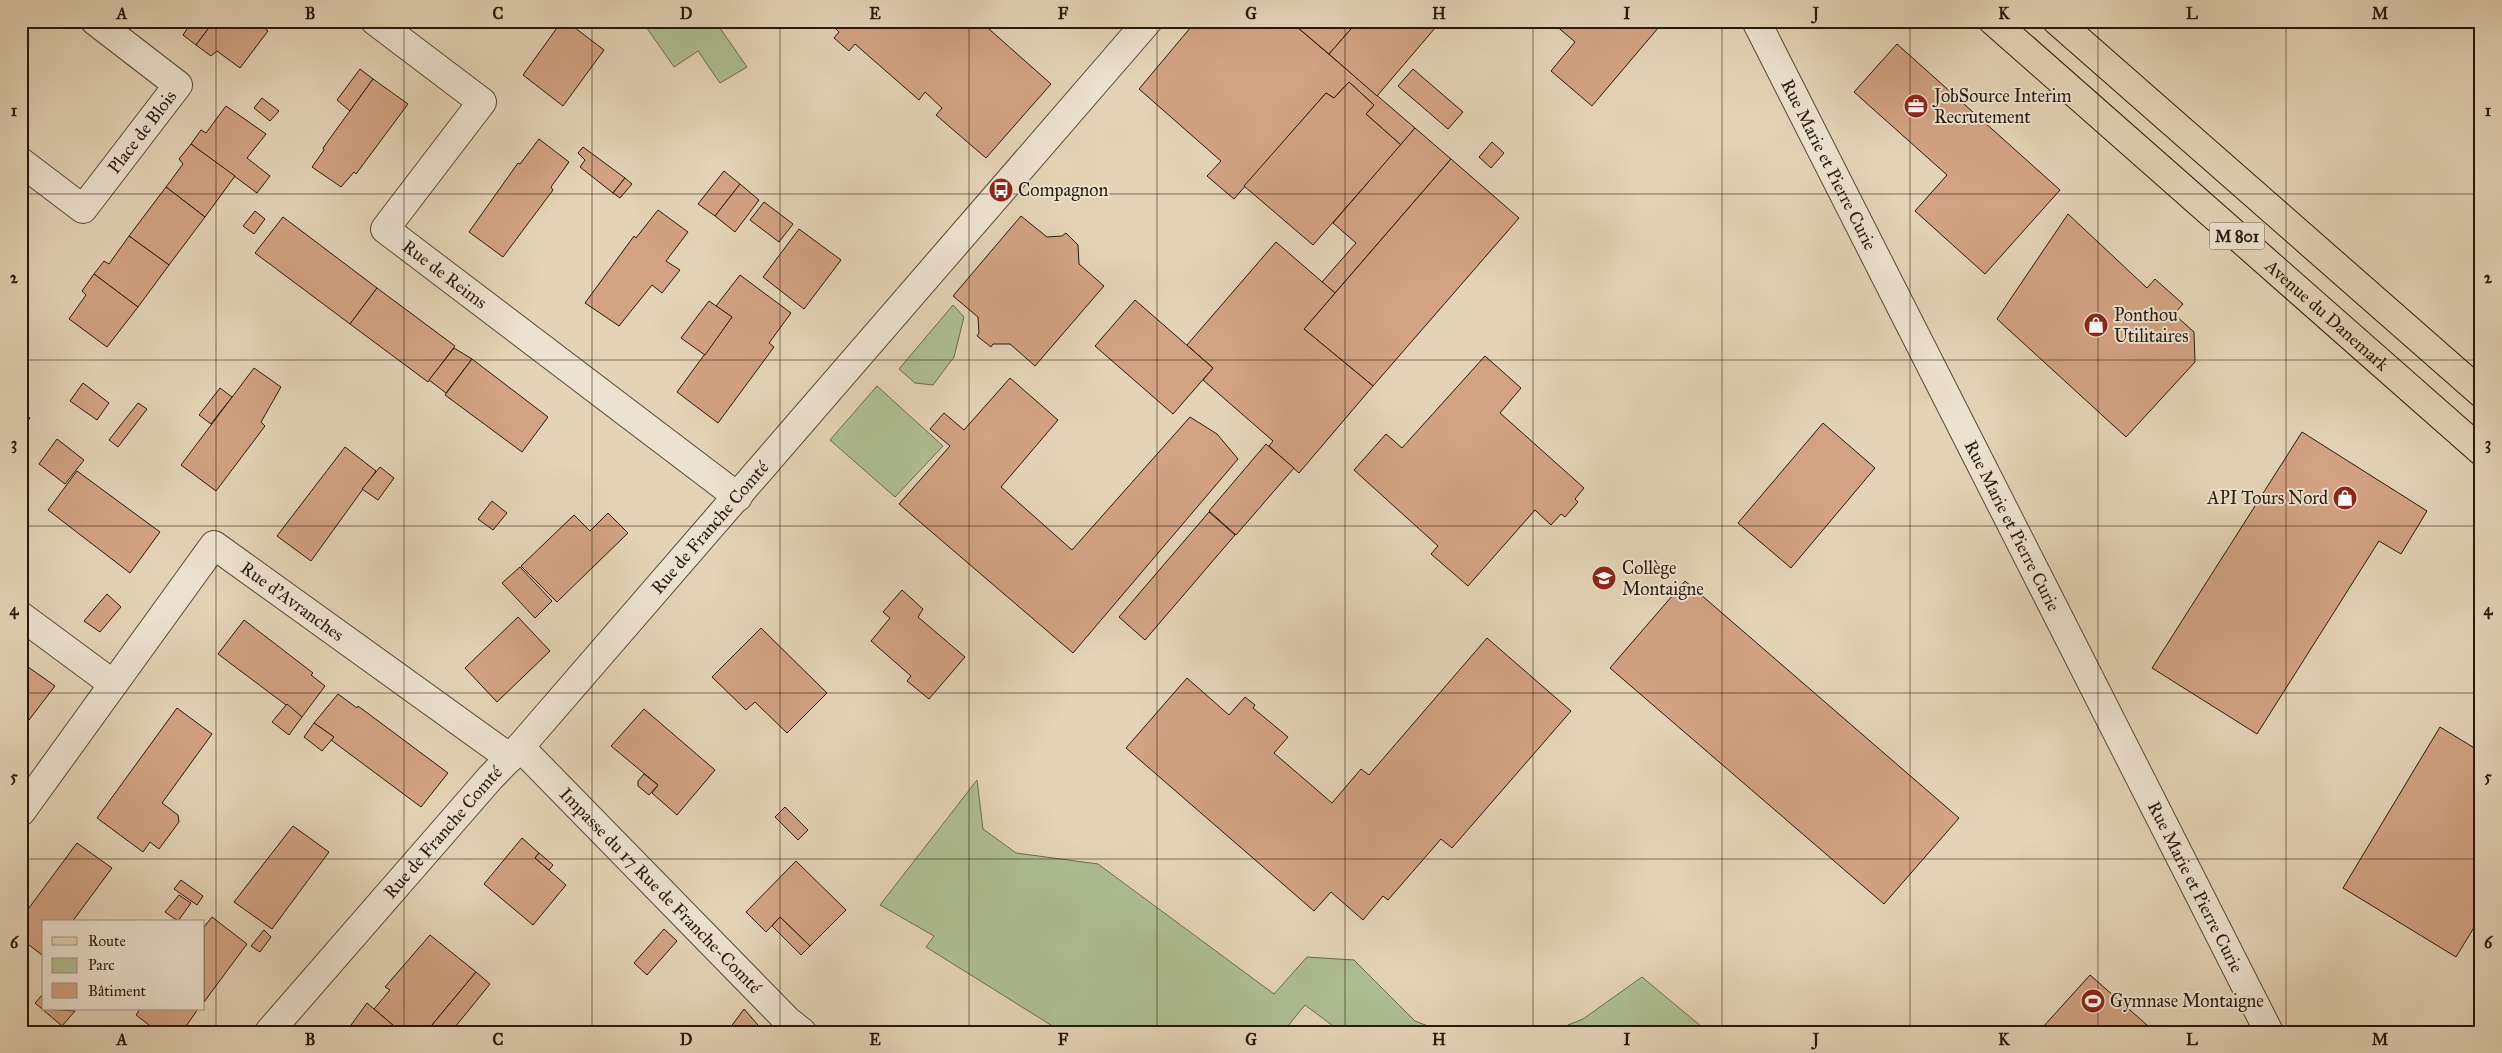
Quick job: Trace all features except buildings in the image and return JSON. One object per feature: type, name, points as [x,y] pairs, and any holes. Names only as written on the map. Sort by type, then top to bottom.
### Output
[{"type":"main road","name":"Avenue du Danemark","points":[[1993,21],[2481,451]]},
{"type":"main road","name":"M 801","points":[[2058,21],[2481,393]]},
{"type":"street","name":"Place de Blois","points":[[24,171],[83,209],[178,85],[95,21]]},
{"type":"street","name":"Rue de Reims","points":[[375,21],[482,102],[385,229],[738,496]]},
{"type":"street","name":"Rue de Franche Comté","points":[[269,1032],[515,753],[1148,21]]},
{"type":"street","name":"Rue Marie et Pierre Curie","points":[[1756,21],[2269,1032]]},
{"type":"street","name":"Rue d'Avranches","points":[[21,812],[214,545],[515,753]]},
{"type":"street","points":[[21,616],[113,684]]},
{"type":"street","name":"Impasse du 17 Rue de Franche-Comté","points":[[515,753],[788,1021],[802,1032]]},
{"type":"green space","points":[[642,21],[715,21],[747,67],[720,83],[698,51],[674,67]]},
{"type":"green space","points":[[953,305],[964,317],[954,357],[933,385],[915,383],[899,369]]},
{"type":"green space","points":[[877,386],[943,446],[895,497],[830,440]]},
{"type":"green space","points":[[977,780],[983,829],[1016,853],[1098,864],[1274,994],[1307,957],[1354,960],[1415,1021],[1443,1032],[1341,1032],[1305,1005],[1283,1032],[1062,1032],[926,947],[934,936],[880,905]]},
{"type":"green space","points":[[1642,977],[1708,1032],[1551,1032],[1583,1019]]},
{"type":"place","name":"JobSource Interim Recrutement","points":[[1916,106]]},
{"type":"place","name":"Compagnon","points":[[1001,190]]},
{"type":"place","name":"Ponthou Utilitaires","points":[[2096,325]]},
{"type":"place","name":"API Tours Nord","points":[[2345,498]]},
{"type":"place","name":"Collège Montaigne","points":[[1604,578]]},
{"type":"place","name":"Gymnase Montaigne","points":[[2093,1001]]}]
